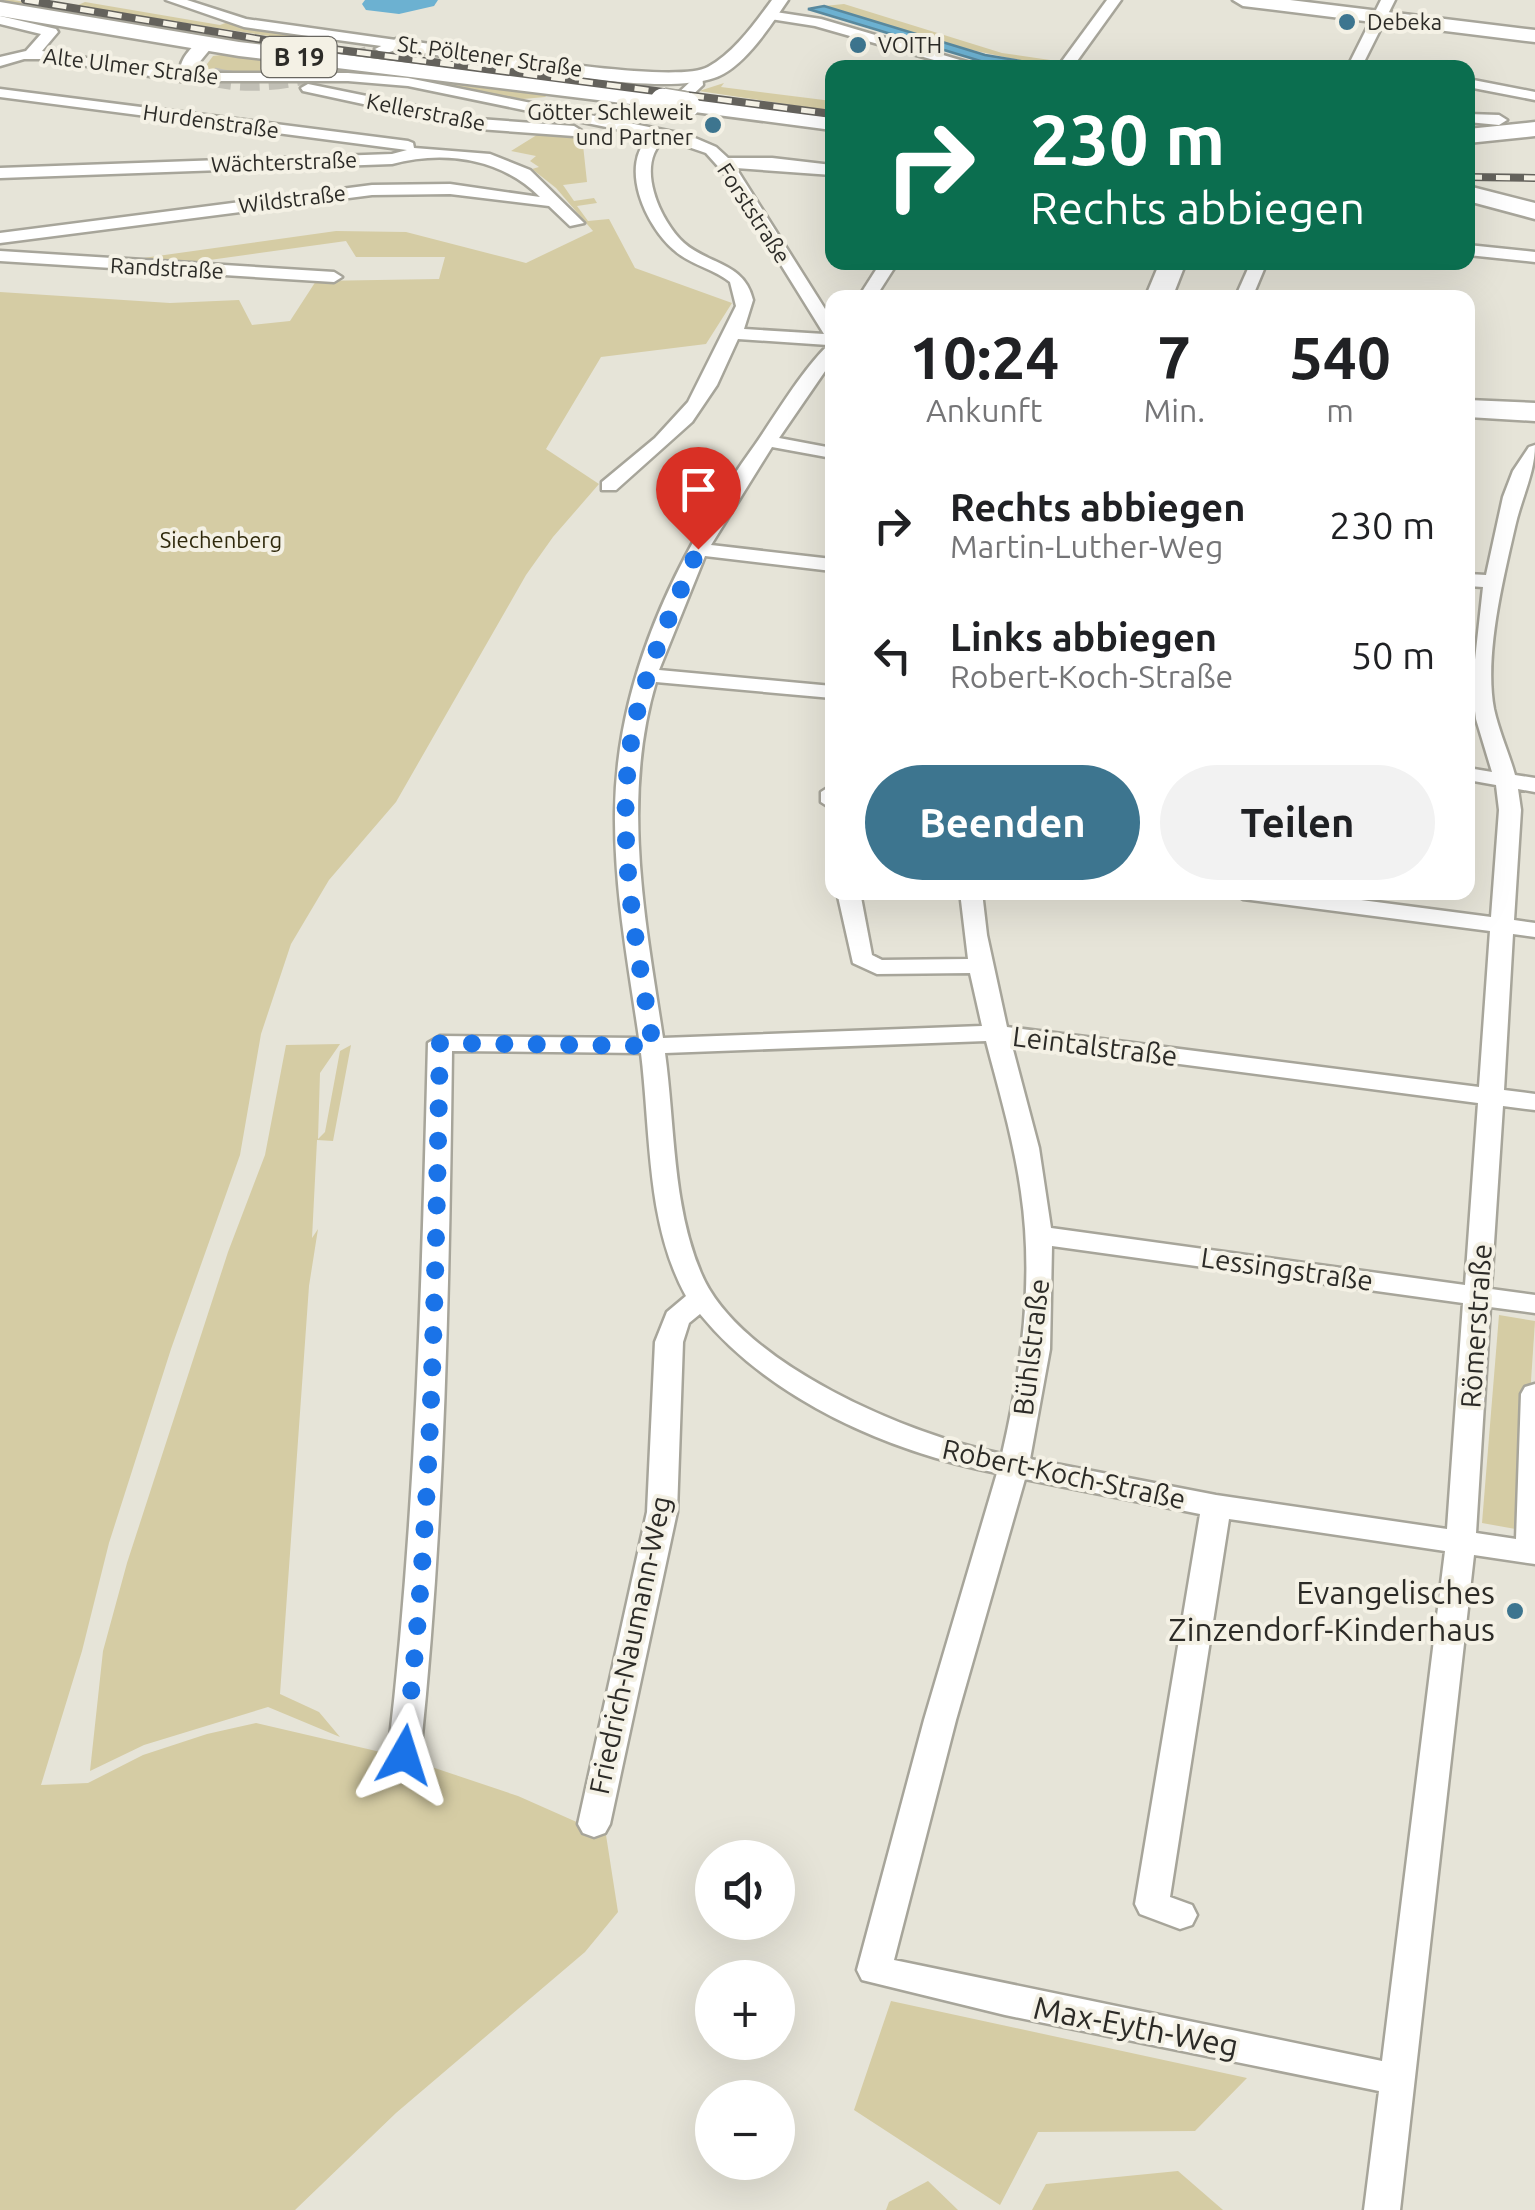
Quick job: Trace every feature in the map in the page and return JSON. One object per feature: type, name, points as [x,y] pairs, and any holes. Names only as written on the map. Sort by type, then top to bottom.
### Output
[{"type":"main road","points":[[1244,0],[1384,8],[1535,36]]},
{"type":"main road","name":"B 19","points":[[0,9],[204,44],[825,122]]},
{"type":"main road","points":[[1475,131],[1535,129]]},
{"type":"main road","points":[[1475,131],[1535,138]]},
{"type":"main road","points":[[1475,192],[1535,191]]},
{"type":"main road","points":[[1475,194],[1535,211]]},
{"type":"main road","points":[[1475,408],[1535,412]]},
{"type":"street","name":"St. Pöltener Straße","points":[[173,0],[244,23],[390,46],[639,76],[697,77]]},
{"type":"street","points":[[1070,60],[1114,0]]},
{"type":"street","points":[[609,486],[658,448],[690,412],[704,392],[744,310],[744,293],[737,280],[679,246],[667,233],[649,196],[644,154],[655,131],[698,82],[697,77],[716,69],[774,8],[951,60]]},
{"type":"street","points":[[1360,60],[1384,8]]},
{"type":"street","points":[[0,20],[51,32],[30,55],[0,62]]},
{"type":"street","points":[[187,66],[204,44]]},
{"type":"street","name":"Alte Ulmer Straße","points":[[30,55],[181,76],[348,77],[408,82],[512,106],[655,131]]},
{"type":"street","points":[[1475,83],[1535,96]]},
{"type":"street","name":"Kellerstraße","points":[[303,87],[330,89],[492,126],[655,131]]},
{"type":"street","name":"Hurdenstraße","points":[[0,93],[404,145],[422,151]]},
{"type":"street","name":"Forststraße","points":[[655,131],[699,144],[724,163],[825,325]]},
{"type":"street","name":"Wächterstraße","points":[[0,172],[392,158],[422,151],[505,163],[526,173],[553,200]]},
{"type":"street","points":[[724,163],[760,162],[825,169]]},
{"type":"street","name":"Wildstraße","points":[[0,238],[372,190],[450,189],[532,202],[553,200]]},
{"type":"street","points":[[553,200],[576,223]]},
{"type":"street","points":[[1475,251],[1535,257]]},
{"type":"street","name":"Randstraße","points":[[0,256],[334,277]]},
{"type":"street","points":[[732,332],[825,336]]},
{"type":"street","name":"Robert-Koch-Straße","points":[[825,360],[698,549],[649,674],[635,721],[628,783],[631,914],[653,1046],[677,1242],[685,1269],[701,1298],[770,1364],[842,1410],[927,1445],[1216,1506],[1532,1553]]},
{"type":"street","points":[[767,441],[825,453]]},
{"type":"street","name":"Römerstraße","points":[[1382,2210],[1461,1541],[1501,926],[1522,784],[1483,702],[1482,678],[1495,582],[1517,482],[1534,456]]},
{"type":"street","points":[[698,549],[825,564]]},
{"type":"street","points":[[1475,581],[1495,582]]},
{"type":"street","points":[[649,674],[825,691]]},
{"type":"street","points":[[1475,775],[1522,784]]},
{"type":"street","points":[[850,900],[861,958],[877,968],[980,966]]},
{"type":"street","name":"Bühlstraße","points":[[874,1970],[1014,1466],[1038,1331],[1040,1234],[1023,1137],[980,966],[973,900]]},
{"type":"street","points":[[1303,900],[1535,930]]},
{"type":"street","name":"Leintalstraße","points":[[404,1755],[423,1578],[435,1302],[440,1043],[653,1046],[995,1032],[1535,1102]]},
{"type":"street","name":"Lessingstraße","points":[[1040,1234],[1535,1304]]},
{"type":"street","name":"Friedrich-Naumann-Weg","points":[[594,1824],[662,1512],[669,1342],[677,1319],[701,1298]]},
{"type":"street","points":[[1532,1553],[1535,1394]]},
{"type":"street","points":[[1180,1915],[1152,1904],[1216,1506]]},
{"type":"street","name":"Max-Eyth-Weg","points":[[874,1970],[1026,2007],[1399,2080]]},
{"type":"green space","points":[[0,0],[13,0],[341,52],[337,56]]},
{"type":"green space","points":[[38,0],[78,5],[85,2],[220,25],[231,21],[366,44],[338,42],[333,46]]},
{"type":"green space","points":[[844,4],[1002,53],[1050,60],[1018,60],[949,45],[824,6]]},
{"type":"green space","points":[[229,54],[552,91],[545,97],[523,99],[377,76],[153,69],[207,64],[213,56]]},
{"type":"green space","points":[[724,83],[721,87],[825,100],[825,110],[699,91]]},
{"type":"green space","name":"Siechenberg","points":[[540,133],[600,133],[583,145],[587,182],[563,185],[574,201],[594,198],[597,203],[577,206],[588,221],[609,219],[635,268],[732,303],[706,344],[601,357],[546,449],[599,484],[526,575],[396,802],[329,880],[291,944],[261,1034],[240,1155],[171,1349],[109,1543],[82,1651],[41,1785],[88,1783],[143,1755],[256,1723],[402,1757],[518,1796],[606,1835],[618,1912],[585,1952],[396,2113],[295,2210],[0,2210],[0,292],[170,303],[239,300],[252,325],[290,321],[316,281],[439,279],[445,257],[356,257],[346,241],[188,263],[136,259],[336,231],[406,232],[526,263],[593,231],[556,188],[532,169],[539,167],[530,161],[536,156],[511,151]]},
{"type":"green space","points":[[340,1044],[320,1073],[318,1139],[325,1132],[340,1051],[351,1045],[333,1141],[317,1140],[312,1238],[318,1229],[309,1286],[280,1694],[319,1712],[340,1737],[268,1707],[144,1745],[90,1771],[103,1651],[127,1563],[228,1252],[265,1155],[286,1045]]},
{"type":"green space","points":[[1499,1315],[1535,1321],[1521,1530],[1482,1523]]},
{"type":"green space","points":[[891,2001],[1247,2078],[1195,2131],[1038,2132],[1000,2205],[854,2110]]},
{"type":"green space","points":[[1178,2171],[1223,2210],[1032,2210],[1046,2184]]},
{"type":"green space","points":[[928,2181],[958,2210],[886,2210],[889,2202]]},
{"type":"water","points":[[824,6],[985,55],[1015,60],[977,60],[808,9]]},
{"type":"waterway","points":[[375,4],[399,6],[425,0]]},
{"type":"tunnel","points":[[187,66],[209,76],[259,81],[312,73],[384,49]]},
{"type":"railway","points":[[25,0],[271,41],[825,113]]},
{"type":"railway","points":[[1475,177],[1535,178]]},
{"type":"place","name":"Debeka","points":[[1347,22]]},
{"type":"place","name":"VOITH","points":[[858,45]]},
{"type":"place","name":"Götter Schleweit und Partner","points":[[713,125]]},
{"type":"place","name":"Evangelisches Zinzendorf-Kinderhaus","points":[[1515,1611]]},
{"type":"route","points":[[404,1755],[423,1578],[435,1302],[440,1043],[653,1046],[631,914],[628,783],[635,721],[649,674],[698,549]]}]
